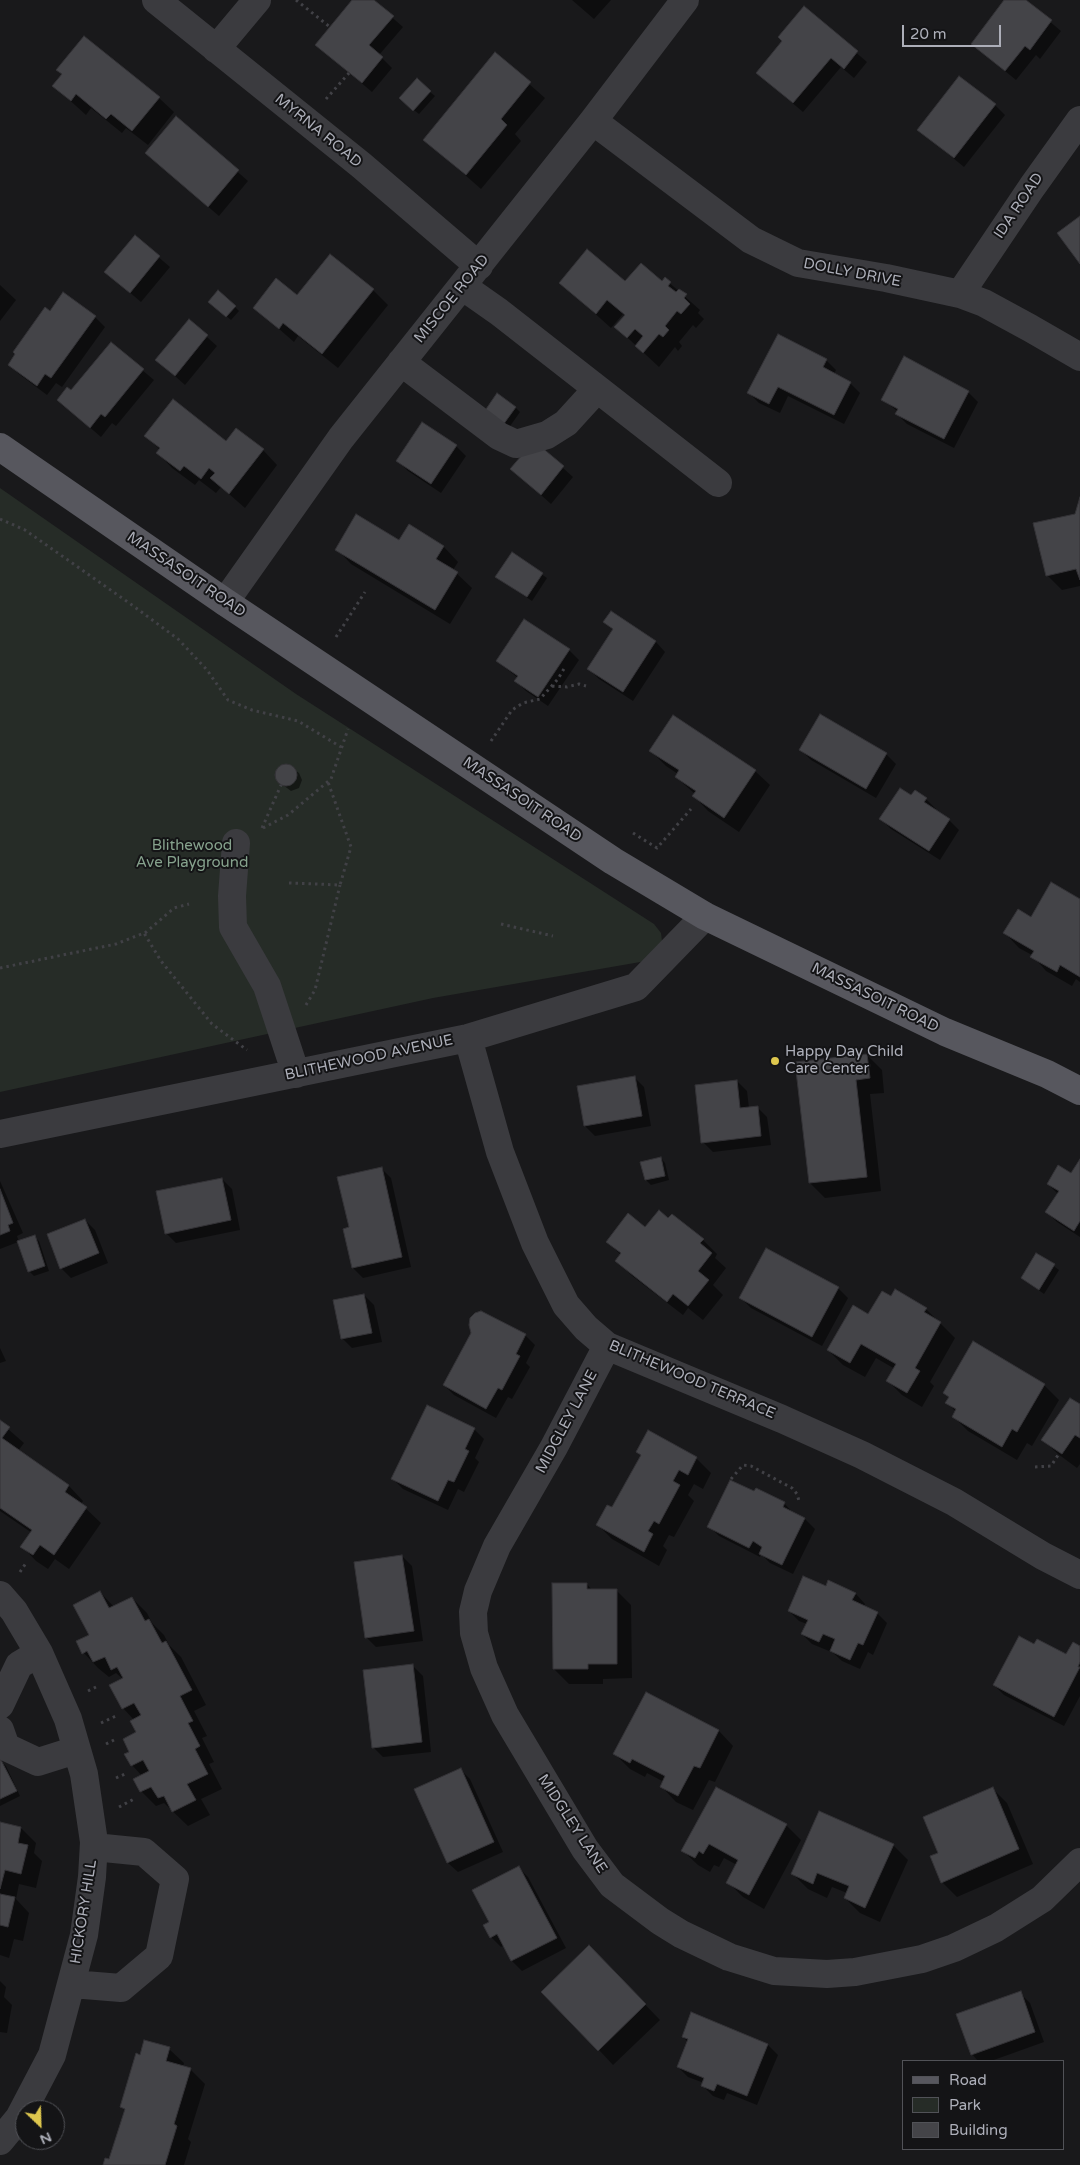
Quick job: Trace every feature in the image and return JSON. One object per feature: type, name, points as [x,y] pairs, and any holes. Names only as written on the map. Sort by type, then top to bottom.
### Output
[{"type":"main road","name":"MASSASOIT ROAD","points":[[0,448],[225,602],[613,861],[705,916],[945,1032],[1046,1074],[1080,1091]]},
{"type":"street","name":"MYRNA ROAD","points":[[156,0],[361,165],[470,276],[597,388],[718,483]]},
{"type":"street","points":[[216,49],[257,0]]},
{"type":"street","name":"MISCOE ROAD","points":[[225,602],[341,438],[593,121],[685,0]]},
{"type":"street","name":"IDA ROAD","points":[[960,294],[1080,120]]},
{"type":"street","name":"DOLLY DRIVE","points":[[593,121],[751,240],[798,263],[886,278],[960,294],[984,303],[1080,357]]},
{"type":"street","points":[[402,362],[499,436],[516,444],[547,435],[566,423],[597,388]]},
{"type":"street","points":[[236,843],[232,896],[233,927],[267,986],[296,1074]]},
{"type":"street","name":"BLITHEWOOD AVENUE","points":[[0,1134],[468,1038],[636,988],[705,916]]},
{"type":"street","name":"BLITHEWOOD TERRACE","points":[[468,1038],[500,1152],[535,1244],[566,1305],[586,1328],[607,1346],[842,1445],[954,1502],[1043,1556],[1080,1575]]},
{"type":"street","name":"MIDGLEY LANE","points":[[607,1346],[554,1447],[497,1546],[478,1591],[473,1612],[474,1633],[484,1668],[505,1715],[585,1849],[612,1885],[674,1930],[729,1957],[774,1971],[826,1974],[855,1972],[922,1960],[954,1948],[996,1928],[1042,1899],[1080,1862]]},
{"type":"street","name":"HICKORY HILL","points":[[0,1595],[14,1611],[39,1653],[62,1704],[84,1774],[94,1847],[84,1935],[52,2055],[19,2118],[0,2141]]},
{"type":"street","points":[[0,1705],[19,1665],[39,1653]]},
{"type":"street","points":[[0,1730],[6,1747],[38,1762],[76,1750]]},
{"type":"street","points":[[72,1984],[121,1988],[160,1956],[175,1879],[144,1852],[94,1847]]},
{"type":"path","points":[[296,0],[330,27]]},
{"type":"path","points":[[323,102],[349,73]]},
{"type":"path","points":[[0,519],[25,530],[132,605],[178,640],[207,670],[228,700],[252,710],[298,721],[342,748]]},
{"type":"path","points":[[336,637],[365,592]]},
{"type":"path","points":[[490,741],[512,710],[523,703],[540,699],[565,667]]},
{"type":"path","points":[[552,686],[567,687],[579,684],[586,686]]},
{"type":"path","points":[[281,784],[262,829],[288,815],[328,782],[348,729]]},
{"type":"path","points":[[285,1042],[315,990],[351,846],[328,782]]},
{"type":"path","points":[[633,834],[657,848],[691,809]]},
{"type":"path","points":[[289,883],[340,885]]},
{"type":"path","points":[[0,968],[116,944],[144,933],[174,908],[189,904]]},
{"type":"path","points":[[501,924],[554,936]]},
{"type":"path","points":[[144,933],[161,961],[212,1024],[246,1050]]},
{"type":"path","points":[[1035,1467],[1051,1466],[1060,1452]]},
{"type":"path","points":[[731,1479],[743,1465],[751,1466],[792,1488],[798,1494],[799,1501]]},
{"type":"path","points":[[100,1724],[116,1716]]},
{"type":"path","points":[[117,1808],[134,1799]]},
{"type":"green space","name":"Blithewood Ave Playground","points":[[0,488],[296,694],[654,924],[661,933],[662,941],[646,961],[433,998],[0,1092]]},
{"type":"building","points":[[352,0],[374,0],[394,16],[369,45],[383,57],[362,83],[315,45]]},
{"type":"building","points":[[1004,0],[1026,0],[1052,20],[1030,50],[1025,46],[1005,71],[971,44]]},
{"type":"building","points":[[804,6],[858,51],[844,69],[831,58],[793,103],[756,73],[782,41],[778,37]]},
{"type":"building","points":[[84,36],[160,97],[132,131],[111,114],[106,119],[76,94],[71,101],[52,86],[62,74],[56,70]]},
{"type":"building","points":[[495,52],[531,82],[501,119],[507,125],[466,175],[423,140]]},
{"type":"building","points":[[959,76],[996,104],[954,158],[917,130]]},
{"type":"building","points":[[417,78],[431,91],[413,111],[399,98]]},
{"type":"building","points":[[176,116],[239,170],[208,207],[145,153]]},
{"type":"building","points":[[1080,216],[1080,264],[1057,233]]},
{"type":"building","points":[[135,235],[160,256],[130,293],[104,272]]},
{"type":"building","points":[[587,249],[625,281],[641,263],[662,281],[665,277],[671,282],[668,286],[676,292],[679,289],[687,294],[684,298],[690,304],[681,314],[677,311],[665,326],[669,330],[663,337],[659,334],[643,353],[635,346],[643,336],[635,329],[627,338],[614,327],[625,315],[607,300],[596,314],[559,283]]},
{"type":"building","points":[[330,254],[374,289],[322,354],[283,323],[279,329],[253,308],[276,278],[297,295]]},
{"type":"building","points":[[218,290],[236,306],[226,317],[208,302]]},
{"type":"building","points":[[63,292],[96,316],[51,378],[45,374],[37,386],[8,365],[15,354],[13,352],[45,307],[50,311]]},
{"type":"building","points":[[189,319],[208,335],[175,376],[155,360]]},
{"type":"building","points":[[778,334],[827,359],[823,367],[851,382],[834,415],[778,387],[769,404],[747,393]]},
{"type":"building","points":[[111,342],[144,369],[105,417],[101,414],[90,428],[57,400],[67,387],[71,390]]},
{"type":"building","points":[[904,356],[969,391],[944,439],[895,414],[898,409],[881,400]]},
{"type":"building","points":[[497,393],[516,407],[503,425],[484,412]]},
{"type":"building","points":[[173,399],[226,441],[236,428],[264,449],[229,494],[210,478],[215,473],[209,468],[201,479],[184,466],[180,471],[156,453],[160,448],[144,436]]},
{"type":"building","points":[[422,422],[457,445],[431,484],[396,461]]},
{"type":"building","points":[[534,441],[564,466],[541,495],[510,469]]},
{"type":"building","points":[[1080,497],[1080,580],[1076,569],[1046,576],[1033,523],[1075,514]]},
{"type":"building","points":[[356,514],[399,540],[409,524],[444,546],[436,559],[458,572],[435,610],[335,550]]},
{"type":"building","points":[[512,552],[543,573],[527,597],[495,577]]},
{"type":"building","points":[[611,611],[656,641],[623,692],[587,669],[613,629],[603,622]]},
{"type":"building","points":[[524,619],[570,649],[538,697],[514,681],[518,676],[496,661]]},
{"type":"building","points":[[820,714],[887,753],[866,789],[799,750]]},
{"type":"building","points":[[673,715],[756,770],[724,818],[692,796],[696,791],[675,777],[679,770],[649,751]]},
{"type":"building","points":[[286,764],[294,767],[297,775],[294,783],[286,786],[278,783],[275,775],[278,767]]},
{"type":"building","points":[[900,788],[911,795],[915,790],[927,798],[924,802],[950,819],[929,851],[879,819]]},
{"type":"building","points":[[1051,882],[1080,899],[1080,977],[1060,965],[1057,972],[1030,957],[1034,951],[1003,933],[1018,909],[1031,917]]},
{"type":"building","points":[[867,1054],[870,1078],[856,1080],[867,1177],[809,1183],[795,1062]]},
{"type":"building","points":[[635,1076],[642,1116],[584,1126],[577,1086]]},
{"type":"building","points":[[737,1080],[740,1108],[758,1106],[761,1136],[701,1143],[695,1085]]},
{"type":"building","points":[[661,1157],[665,1176],[645,1180],[640,1162]]},
{"type":"building","points":[[1080,1159],[1080,1221],[1074,1231],[1045,1212],[1059,1191],[1047,1184],[1058,1165],[1071,1173]]},
{"type":"building","points":[[382,1167],[402,1257],[352,1268],[343,1229],[349,1227],[337,1177]]},
{"type":"building","points":[[222,1178],[231,1220],[165,1234],[156,1191]]},
{"type":"building","points":[[0,1189],[13,1223],[8,1225],[10,1231],[0,1235]]},
{"type":"building","points":[[659,1210],[668,1218],[672,1214],[704,1239],[700,1243],[712,1253],[698,1271],[709,1280],[688,1306],[673,1294],[667,1302],[615,1261],[621,1253],[606,1242],[628,1213],[645,1227]]},
{"type":"building","points":[[85,1219],[99,1253],[60,1269],[47,1234]]},
{"type":"building","points":[[35,1235],[45,1266],[28,1272],[17,1241]]},
{"type":"building","points":[[766,1248],[839,1287],[812,1337],[739,1298]]},
{"type":"building","points":[[1036,1253],[1055,1264],[1039,1290],[1021,1278]]},
{"type":"building","points":[[895,1289],[927,1308],[924,1312],[941,1322],[915,1368],[920,1371],[907,1393],[886,1381],[896,1364],[861,1344],[850,1363],[827,1350],[853,1305],[868,1314],[882,1291],[891,1296]]},
{"type":"building","points":[[364,1294],[372,1333],[341,1339],[333,1300]]},
{"type":"building","points":[[481,1311],[526,1334],[516,1354],[520,1356],[502,1390],[498,1388],[486,1409],[443,1385],[471,1333],[470,1318],[475,1313]]},
{"type":"building","points":[[973,1341],[1045,1384],[1017,1432],[1012,1429],[1002,1447],[952,1417],[956,1409],[945,1403],[949,1397],[943,1393]]},
{"type":"building","points":[[1070,1398],[1080,1404],[1080,1438],[1075,1435],[1062,1454],[1041,1440]]},
{"type":"building","points":[[427,1405],[475,1428],[465,1449],[469,1451],[454,1482],[448,1480],[438,1501],[391,1479]]},
{"type":"building","points":[[0,1420],[10,1427],[2,1438],[69,1485],[65,1492],[87,1507],[54,1555],[40,1545],[33,1555],[20,1547],[32,1530],[0,1508]]},
{"type":"building","points":[[648,1430],[697,1457],[688,1475],[679,1470],[673,1481],[680,1485],[659,1524],[654,1521],[648,1531],[653,1534],[644,1552],[596,1525],[607,1505],[612,1507],[641,1455],[636,1452]]},
{"type":"building","points":[[730,1480],[754,1491],[756,1488],[785,1502],[783,1507],[805,1518],[782,1565],[759,1554],[762,1547],[753,1541],[749,1548],[707,1527]]},
{"type":"building","points":[[402,1555],[414,1631],[365,1638],[354,1562]]},
{"type":"building","points":[[803,1576],[826,1586],[828,1580],[856,1593],[852,1600],[878,1612],[863,1645],[858,1643],[850,1660],[830,1651],[835,1639],[823,1634],[819,1642],[801,1634],[808,1620],[788,1611]]},
{"type":"building","points":[[552,1583],[587,1583],[587,1589],[617,1589],[617,1664],[588,1664],[588,1669],[553,1669]]},
{"type":"building","points":[[100,1591],[109,1608],[132,1597],[145,1621],[149,1619],[162,1643],[166,1641],[192,1690],[180,1696],[193,1721],[188,1723],[200,1746],[195,1749],[208,1774],[187,1784],[196,1800],[172,1812],[164,1796],[158,1798],[151,1787],[140,1792],[133,1779],[149,1771],[143,1760],[131,1766],[124,1754],[129,1752],[123,1739],[136,1732],[130,1721],[141,1715],[134,1703],[122,1709],[109,1685],[123,1678],[117,1667],[111,1670],[105,1657],[93,1662],[87,1651],[82,1654],[76,1641],[89,1635],[73,1605]]},
{"type":"building","points":[[1019,1636],[1034,1644],[1037,1639],[1066,1654],[1073,1642],[1080,1646],[1080,1662],[1078,1667],[1080,1667],[1054,1717],[993,1685]]},
{"type":"building","points":[[413,1664],[422,1742],[372,1748],[363,1670]]},
{"type":"building","points":[[646,1692],[719,1730],[700,1768],[694,1766],[678,1796],[660,1787],[665,1776],[632,1759],[630,1763],[613,1754]]},
{"type":"building","points":[[0,1760],[17,1791],[0,1799]]},
{"type":"building","points":[[461,1768],[494,1842],[447,1863],[414,1789]]},
{"type":"building","points":[[716,1787],[787,1824],[749,1895],[726,1883],[738,1860],[709,1844],[703,1854],[699,1851],[695,1858],[681,1851]]},
{"type":"building","points":[[993,1787],[1019,1849],[941,1883],[930,1856],[938,1853],[923,1817]]},
{"type":"building","points":[[819,1811],[894,1844],[865,1908],[844,1898],[849,1886],[817,1873],[813,1884],[791,1874]]},
{"type":"building","points":[[0,1822],[21,1827],[18,1843],[28,1845],[21,1874],[5,1870],[0,1889]]},
{"type":"building","points":[[519,1866],[557,1938],[511,1961],[497,1934],[490,1938],[483,1925],[489,1922],[472,1890]]},
{"type":"building","points":[[0,1894],[15,1897],[8,1927],[0,1925]]},
{"type":"building","points":[[589,1945],[646,2004],[598,2051],[541,1992]]},
{"type":"building","points":[[1021,1991],[1035,2032],[971,2055],[956,2014]]},
{"type":"building","points":[[691,2012],[768,2044],[747,2096],[717,2084],[714,2091],[701,2086],[704,2078],[677,2067],[688,2039],[682,2037]]},
{"type":"building","points":[[144,2040],[170,2047],[166,2061],[191,2068],[174,2124],[177,2126],[165,2165],[103,2165],[105,2158],[109,2159],[125,2109],[120,2107],[136,2053],[140,2055]]},
{"type":"place","name":"Happy Day Child Care Center","points":[[775,1061]]}]
